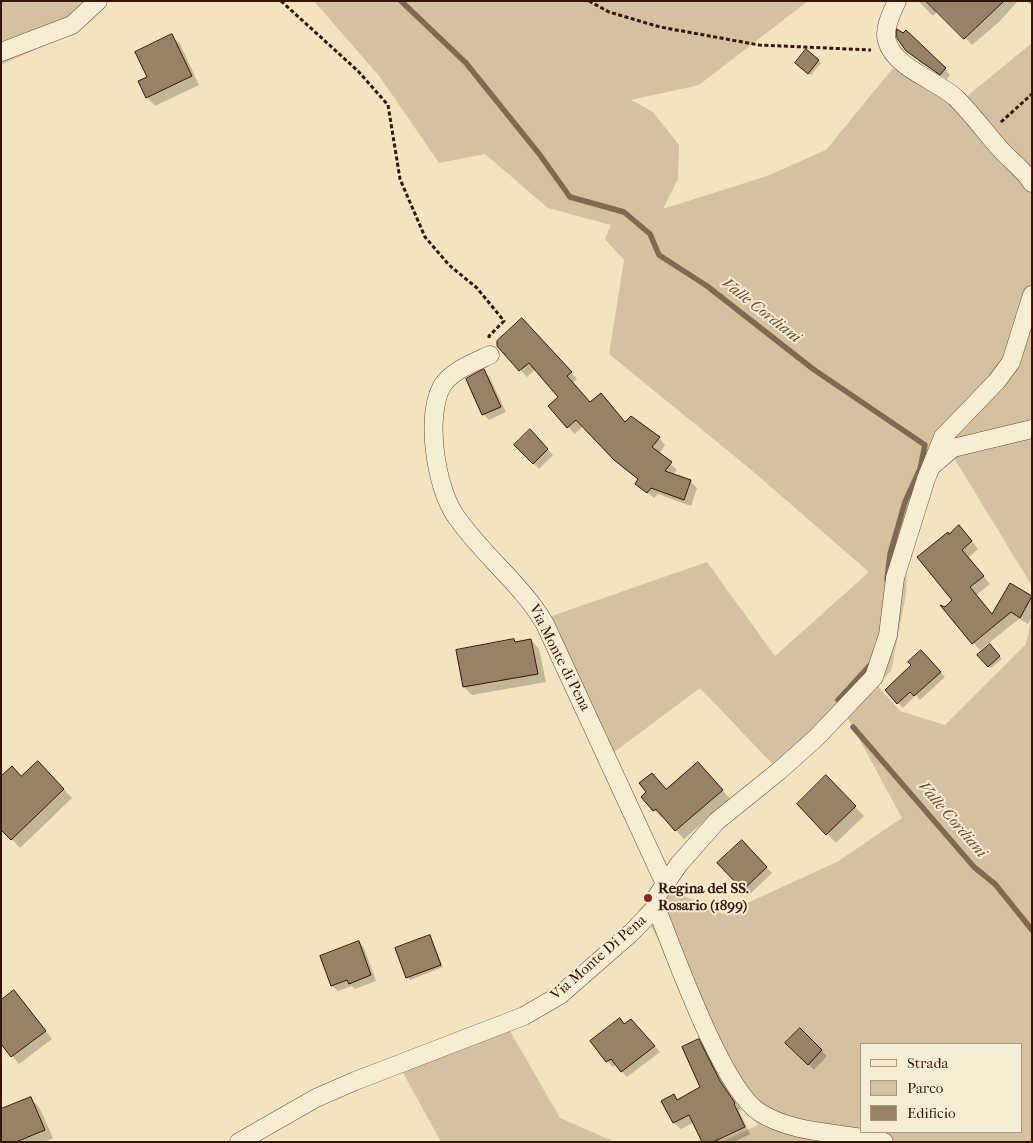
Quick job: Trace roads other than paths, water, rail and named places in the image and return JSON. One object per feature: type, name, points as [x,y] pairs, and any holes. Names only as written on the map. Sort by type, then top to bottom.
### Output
[{"type":"street","points":[[1,52],[72,25],[98,1]]},
{"type":"street","points":[[897,1],[888,24],[886,39],[890,48],[925,80],[956,98],[1028,176],[1032,183]]},
{"type":"street","name":"Via Monte di Pena","points":[[656,907],[657,896],[665,884],[679,864],[716,821],[779,771],[816,738],[874,677],[888,634],[895,578],[926,479],[943,437],[997,381],[1011,362],[1032,295]]},
{"type":"street","name":"Via Monte di Pena","points":[[490,355],[456,374],[443,385],[437,400],[432,437],[444,490],[454,514],[470,535],[533,603],[545,624],[665,884]]},
{"type":"street","name":"Via Monte di Pena","points":[[933,465],[954,448],[1032,429]]},
{"type":"street","name":"Via Monte Di Pena","points":[[239,1142],[316,1098],[355,1081],[524,1016],[560,995],[631,933],[656,907],[697,1008],[728,1073],[746,1098],[759,1111],[778,1120],[807,1128],[884,1142]]},
{"type":"waterway","name":"Valle Cordiani","points":[[401,1],[466,63],[540,155],[570,197],[624,212],[650,234],[659,255],[707,286],[813,369],[925,445],[920,469],[905,502],[890,554],[887,580]]},
{"type":"waterway","name":"Valle Cordiani","points":[[838,700],[872,663]]},
{"type":"waterway","name":"Valle Cordiani","points":[[853,727],[974,867],[995,884],[1032,930]]},
{"type":"place","name":"Regina del SS. Rosario (1899)","points":[[648,898]]}]
